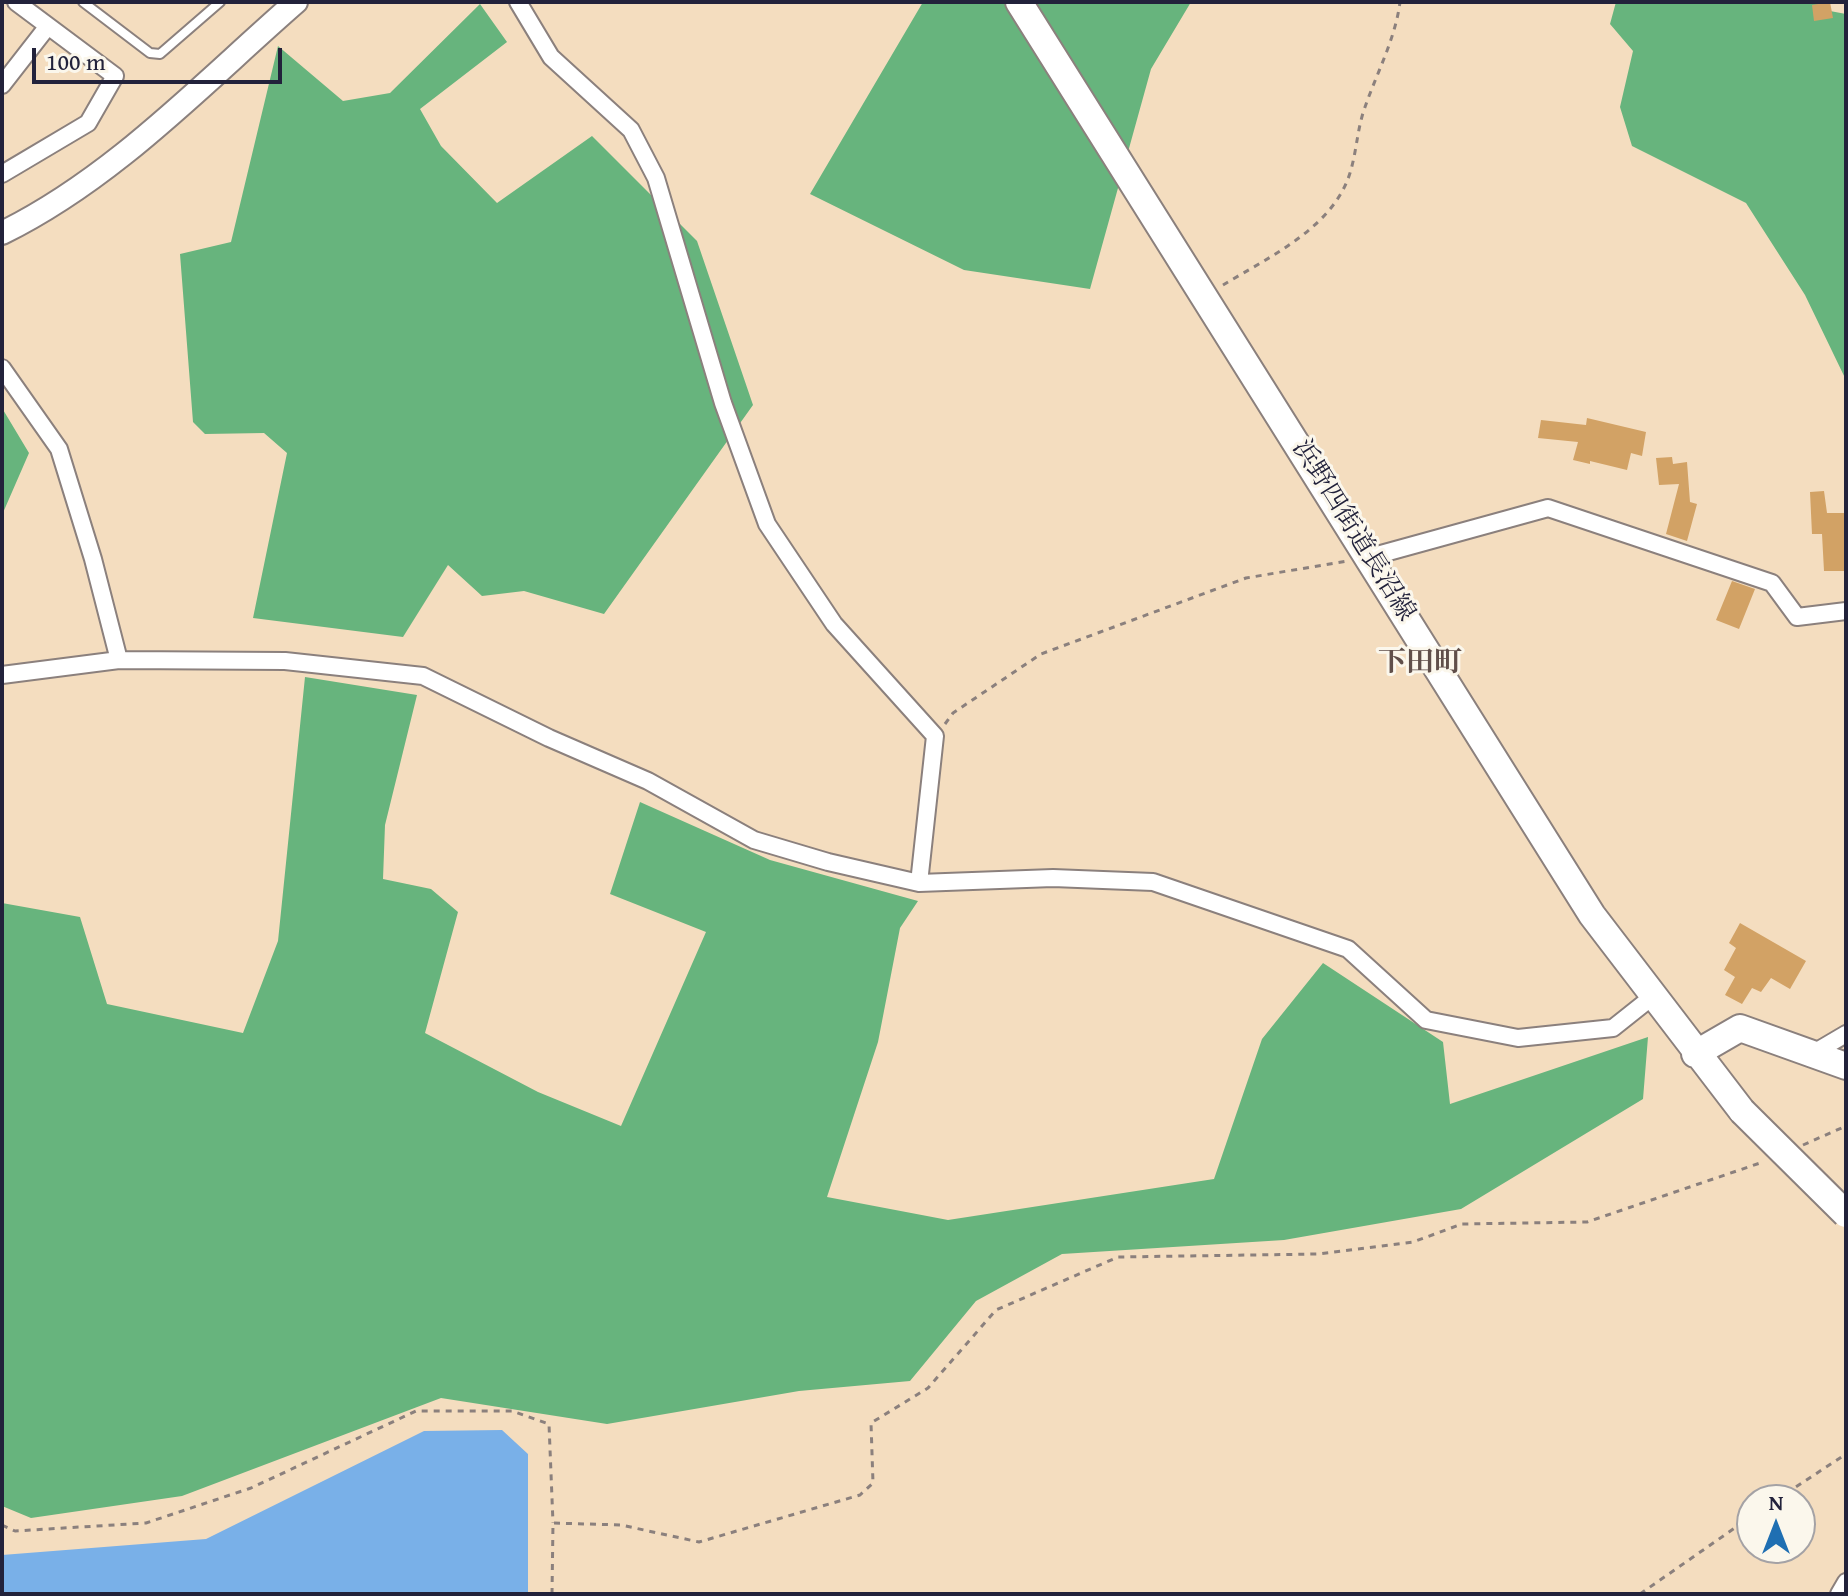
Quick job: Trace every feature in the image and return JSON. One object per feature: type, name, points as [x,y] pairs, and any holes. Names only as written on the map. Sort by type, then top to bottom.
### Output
[{"type":"main road","name":"浜野四街道長沼線","points":[[1019,2],[1592,915],[1695,1054],[1742,1111],[1846,1214]]},
{"type":"main road","points":[[1695,1054],[1740,1028],[1846,1066]]},
{"type":"street","points":[[2,174],[88,123],[115,76],[16,2]]},
{"type":"street","points":[[2,233],[67,196],[131,148],[296,2]]},
{"type":"street","points":[[518,2],[551,57],[631,130],[656,178],[723,403],[767,524],[834,624],[935,736],[919,883]]},
{"type":"street","points":[[2,85],[48,26]]},
{"type":"street","points":[[2,368],[59,449],[93,559],[119,660]]},
{"type":"street","points":[[1370,557],[1548,508],[1772,583],[1797,617],[1846,611]]},
{"type":"street","points":[[2,675],[119,660],[285,661],[423,676],[549,738],[648,781],[754,840],[828,862],[919,883],[1053,878],[1153,882],[1348,949],[1426,1020],[1518,1038],[1613,1028],[1652,997]]},
{"type":"street","points":[[1812,1054],[1846,1034]]},
{"type":"street","points":[[1839,1594],[1846,1582]]},
{"type":"lane","points":[[83,2],[150,53],[160,54],[220,2]]},
{"type":"path","points":[[1205,296],[1287,246],[1331,210],[1350,175],[1362,115],[1397,22],[1400,2]]},
{"type":"path","points":[[935,736],[953,713],[1041,654],[1246,578],[1370,557]]},
{"type":"path","points":[[1803,1145],[1846,1126]]},
{"type":"path","points":[[553,1523],[621,1525],[699,1542],[860,1495],[873,1483],[871,1423],[928,1388],[996,1310],[1118,1257],[1318,1254],[1413,1242],[1462,1224],[1587,1222],[1775,1157]]},
{"type":"path","points":[[2,1525],[15,1531],[146,1523],[251,1488],[416,1411],[512,1411],[549,1424],[552,1594]]},
{"type":"path","points":[[1800,1484],[1846,1454]]},
{"type":"path","points":[[1640,1594],[1736,1527]]},
{"type":"green space","points":[[923,2],[1191,2],[1151,69],[1090,289],[964,270],[810,194]]},
{"type":"green space","points":[[1616,2],[1817,2],[1830,11],[1846,14],[1846,380],[1805,295],[1746,203],[1632,146],[1620,107],[1633,51],[1610,24]]},
{"type":"green space","points":[[480,4],[507,42],[420,109],[441,146],[497,203],[592,136],[697,241],[753,405],[604,614],[524,591],[482,596],[448,565],[403,637],[253,618],[287,453],[264,433],[205,434],[193,422],[180,254],[231,242],[278,46],[343,101],[390,93]]},
{"type":"green space","points":[[2,408],[29,453],[2,515]]},
{"type":"green space","points":[[305,677],[417,695],[385,825],[383,879],[431,889],[458,912],[425,1033],[538,1092],[621,1126],[706,932],[610,894],[640,802],[770,860],[918,901],[900,928],[878,1042],[827,1197],[948,1220],[1214,1179],[1262,1039],[1323,963],[1443,1042],[1450,1104],[1648,1037],[1643,1099],[1461,1209],[1284,1240],[1062,1254],[976,1301],[910,1381],[799,1391],[607,1424],[441,1398],[182,1496],[31,1518],[2,1506],[2,903],[80,917],[107,1004],[243,1033],[278,941]]},
{"type":"water","points":[[502,1430],[528,1454],[528,1592],[2,1594],[2,1555],[206,1539],[424,1431]]},
{"type":"building","points":[[1830,2],[1833,18],[1814,21],[1812,5]]},
{"type":"building","points":[[1587,418],[1646,432],[1642,456],[1631,453],[1627,470],[1590,461],[1590,464],[1573,460],[1578,442],[1538,438],[1541,420],[1586,425]]},
{"type":"building","points":[[1672,457],[1673,464],[1687,462],[1690,502],[1697,504],[1687,541],[1666,534],[1679,484],[1659,485],[1656,458]]},
{"type":"building","points":[[1824,491],[1827,513],[1846,513],[1846,571],[1824,571],[1822,534],[1812,534],[1810,492]]},
{"type":"building","points":[[1732,581],[1755,589],[1739,629],[1716,620]]},
{"type":"building","points":[[1740,923],[1806,961],[1790,989],[1771,978],[1761,992],[1752,988],[1742,1004],[1725,995],[1735,977],[1724,970],[1736,948],[1729,943]]},
{"type":"district","name":"下田町","points":[[1420,664]]}]
